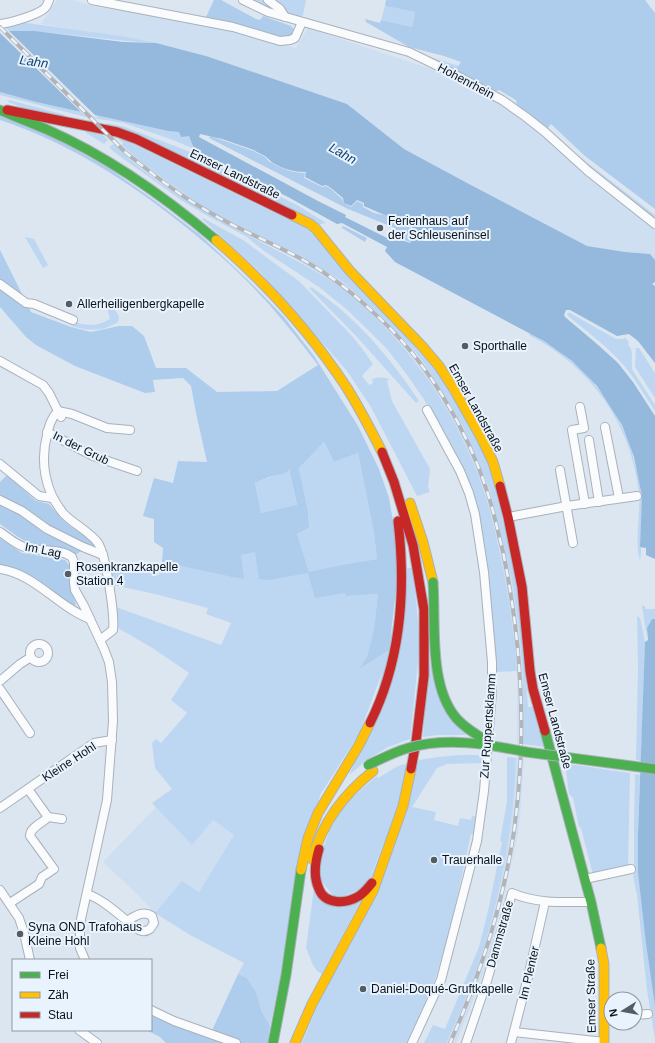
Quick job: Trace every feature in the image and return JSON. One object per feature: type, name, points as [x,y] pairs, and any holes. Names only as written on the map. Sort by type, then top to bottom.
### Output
[{"type":"main road","points":[[0,109],[40,125],[98,154],[157,193],[204,230],[249,270],[291,314],[316,344],[341,379],[357,405],[396,475],[414,512],[426,551],[432,582],[436,609],[438,672],[443,694],[453,715],[471,732],[492,744]]},
{"type":"main road","name":"Emser Landstraße","points":[[0,109],[83,124],[117,132],[136,139],[290,214],[316,229],[350,271],[422,346],[439,366],[454,389],[493,462],[508,517],[522,587],[533,689],[591,902]]},
{"type":"main road","points":[[282,1043],[283,1012],[302,863],[308,837],[316,815],[359,746],[375,713],[387,680],[396,646],[402,598],[402,554],[398,517],[382,452]]},
{"type":"main road","points":[[295,1043],[305,1019],[368,901],[393,838],[402,806],[416,742],[423,683],[424,610],[413,545],[394,482],[382,452]]},
{"type":"main road","points":[[302,863],[312,836],[326,810],[345,786],[392,753],[418,745],[456,741],[492,744],[526,752]]},
{"type":"main road","points":[[272,1043],[283,1012],[310,867],[318,841],[331,814],[348,792],[371,768],[403,756],[432,749],[454,748],[526,752],[655,769]]},
{"type":"main road","points":[[331,814],[318,853],[315,872],[316,881],[323,895],[329,900],[336,902],[352,901],[366,891],[380,869]]},
{"type":"main road","name":"Emser Straße","points":[[591,902],[604,964],[606,991]]},
{"type":"main road","name":"Emser Straße","points":[[604,1043],[606,1031]]},
{"type":"street","points":[[0,24],[36,14],[45,8],[49,0]]},
{"type":"street","points":[[92,0],[233,27],[280,41],[295,38],[302,22]]},
{"type":"street","name":"Hohenrhein","points":[[243,0],[268,12],[409,52],[502,100],[545,132],[588,171],[655,224]]},
{"type":"street","points":[[268,0],[280,9],[285,17]]},
{"type":"street","points":[[0,284],[26,303],[34,304],[73,320]]},
{"type":"street","points":[[0,361],[43,385],[60,414]]},
{"type":"street","points":[[580,407],[584,428],[572,430],[585,504]]},
{"type":"street","name":"Zur Ruppertsklamm","points":[[412,1043],[441,980],[477,841],[484,791],[492,692],[492,662],[484,572],[481,543],[475,514],[469,493],[460,471],[427,410]]},
{"type":"street","points":[[100,640],[113,630],[114,620],[109,586],[102,555],[98,543],[69,518],[52,498],[43,465],[43,450],[52,417],[60,414],[72,414],[107,428],[130,430]]},
{"type":"street","points":[[605,427],[619,498]]},
{"type":"street","name":"In der Grub","points":[[47,432],[93,456],[137,471]]},
{"type":"street","points":[[589,440],[599,502]]},
{"type":"street","points":[[0,464],[36,495],[52,498]]},
{"type":"street","points":[[560,470],[573,543]]},
{"type":"street","points":[[508,517],[567,506],[637,496]]},
{"type":"street","points":[[0,500],[22,511],[47,528],[102,555]]},
{"type":"street","name":"Im Lag","points":[[0,532],[16,543],[27,548],[58,552],[71,556],[74,562],[75,590],[100,640],[109,662],[112,682],[112,740],[108,800],[81,921],[79,940],[80,948],[85,959]]},
{"type":"street","points":[[0,569],[22,576],[74,612],[90,619]]},
{"type":"street","points":[[0,681],[30,657]]},
{"type":"street","points":[[0,689],[30,733]]},
{"type":"street","name":"Kleine Hohl","points":[[0,808],[94,743],[112,740]]},
{"type":"street","name":"Kleine Hohl","points":[[28,789],[48,817]]},
{"type":"street","points":[[10,903],[39,884],[42,877],[54,870],[34,843],[30,835],[33,829],[48,817],[62,819]]},
{"type":"street","points":[[585,879],[631,869]]},
{"type":"street","points":[[0,890],[10,903],[22,925],[30,959]]},
{"type":"street","name":"Dammstraße","points":[[466,1043],[487,981],[512,893],[545,902]]},
{"type":"street","points":[[87,894],[101,900],[126,921]]},
{"type":"street","points":[[545,902],[591,902]]},
{"type":"street","name":"Im Plenter","points":[[511,1043],[545,902]]},
{"type":"street","points":[[152,1010],[174,1021],[236,1043]]},
{"type":"street","points":[[643,1014],[648,1014]]},
{"type":"street","points":[[80,1031],[97,1043]]},
{"type":"street","points":[[514,1032],[604,1043]]},
{"type":"shaded area","points":[[57,0],[73,0],[92,6],[175,19],[239,33],[296,48],[308,28],[446,74],[501,105],[542,134],[655,229],[655,260],[649,254],[587,246],[404,149],[347,104],[206,56],[156,43],[41,24]]},
{"type":"shaded area","points":[[214,0],[221,0],[256,19],[260,20],[263,16],[291,26],[295,31],[293,35],[270,35],[230,22],[206,17]]},
{"type":"shaded area","points":[[249,0],[306,0],[303,15],[301,17],[266,8]]},
{"type":"shaded area","points":[[386,0],[645,0],[655,13],[655,209],[585,156],[551,124],[547,129],[517,107],[516,100],[499,90],[494,92],[455,71],[461,62],[409,47],[366,22],[365,19],[380,23],[381,20],[412,27],[415,12],[385,6]]},
{"type":"shaded area","points":[[385,6],[415,12],[412,27],[381,20]]},
{"type":"shaded area","points":[[20,22],[121,36],[156,43],[27,31],[9,31],[5,27]]},
{"type":"shaded area","points":[[420,54],[459,66],[456,70]]},
{"type":"shaded area","points":[[0,92],[36,102],[168,131],[179,132],[189,136],[194,149],[124,123],[86,117],[0,95]]},
{"type":"shaded area","points":[[9,100],[62,114],[67,117],[26,109],[8,102]]},
{"type":"shaded area","points":[[0,116],[49,135],[107,167],[154,200],[200,235],[250,282],[283,316],[314,356],[358,426],[379,469],[389,498],[395,532],[398,572],[389,650],[359,669],[367,657],[374,629],[378,594],[346,596],[345,593],[315,598],[308,573],[269,580],[259,579],[255,552],[241,555],[244,579],[162,562],[163,548],[154,542],[154,519],[143,516],[154,478],[173,483],[178,461],[207,462],[191,386],[183,378],[153,380],[155,392],[145,393],[75,366],[36,345],[26,337],[0,307],[0,250],[31,312],[71,327],[91,332],[119,326],[132,326],[144,336],[156,368],[186,368],[217,392],[277,391],[318,365],[258,292],[215,251],[169,214],[130,185],[89,160],[46,138],[0,120]],"holes":[[[324,442],[334,462],[358,453],[374,533],[377,559],[309,572],[297,534],[309,528],[308,511],[299,468]],[[289,469],[297,505],[261,513],[255,483],[269,477],[286,473]]]},
{"type":"shaded area","points":[[106,123],[125,127],[188,151],[297,205],[326,223],[316,225],[108,126]]},
{"type":"shaded area","points":[[548,128],[576,154],[655,215],[654,219],[580,160],[547,129]]},
{"type":"shaded area","points":[[86,129],[104,136],[108,140],[104,144],[86,133]]},
{"type":"shaded area","points":[[210,136],[254,151],[265,157],[271,163],[284,169],[305,173],[304,178],[322,187],[326,186],[331,189],[342,199],[344,203],[351,207],[357,201],[363,204],[363,207],[374,213],[384,215],[411,228],[412,237],[410,242],[392,235],[395,228],[348,209],[209,138]]},
{"type":"shaded area","points":[[120,138],[304,227],[313,234],[447,383],[489,463],[519,587],[528,707],[535,707],[545,747],[523,744],[523,677],[519,630],[512,582],[490,490],[463,427],[425,364],[413,349],[381,316],[343,282],[301,256],[204,208],[142,163],[122,145],[123,143],[119,139]]},
{"type":"shaded area","points":[[114,144],[137,165],[186,200],[212,216],[320,274],[337,285],[361,304],[383,325],[416,363],[431,384],[457,427],[468,450],[486,497],[496,535],[506,586],[512,620],[517,671],[496,672],[484,552],[449,443],[423,398],[407,375],[387,349],[365,327],[345,308],[319,287],[264,251],[247,237],[181,200],[114,152],[109,147]]},
{"type":"shaded area","points":[[122,145],[142,163],[204,208],[301,256],[343,282],[381,316],[413,349],[425,364],[463,427],[490,490],[512,582],[519,630],[523,677],[523,744],[517,743],[517,671],[513,628],[500,552],[487,498],[464,442],[452,419],[418,364],[370,312],[339,287],[285,253],[195,206],[117,148]]},
{"type":"shaded area","points":[[203,218],[243,240],[300,282],[351,335],[373,364],[362,376],[369,385],[373,383],[372,379],[374,378],[389,379],[387,381],[392,401],[430,469],[428,487],[430,492],[417,496],[371,407],[347,371],[259,271],[202,219]]},
{"type":"shaded area","points":[[343,226],[367,238],[365,242],[342,228]]},
{"type":"shaded area","points":[[25,237],[34,239],[48,265],[43,268]]},
{"type":"shaded area","points":[[311,287],[327,298],[371,338],[384,353],[419,401],[416,403],[357,337],[309,288]]},
{"type":"shaded area","points":[[111,305],[119,316],[118,322],[106,328],[95,330],[71,326],[73,322],[92,325],[110,319],[107,307]]},
{"type":"shaded area","points":[[567,313],[570,313],[616,339],[624,339],[625,337],[629,342],[628,345],[632,353],[633,371],[655,405],[655,411],[634,378],[619,360],[568,316]]},
{"type":"shaded area","points":[[530,333],[567,357],[583,372],[610,404],[620,423],[629,443],[642,493],[640,560],[638,553],[639,493],[635,467],[627,443],[617,421],[604,400],[589,381],[571,363],[551,348],[529,335]]},
{"type":"shaded area","points":[[636,348],[639,348],[655,373],[655,398],[635,367]]},
{"type":"shaded area","points":[[324,442],[334,462],[358,453],[374,533],[377,559],[341,565],[309,573],[346,593],[346,596],[378,594],[374,629],[367,657],[360,668],[389,650],[387,660],[359,734],[320,795],[270,1026],[262,1012],[256,992],[247,978],[238,974],[244,963],[190,935],[155,913],[182,881],[199,892],[234,835],[213,820],[192,845],[152,803],[172,789],[155,768],[152,743],[156,739],[161,743],[187,713],[171,700],[189,673],[154,649],[118,628],[116,607],[221,645],[231,623],[206,614],[208,608],[113,585],[109,564],[159,575],[162,562],[243,579],[240,554],[255,552],[309,572],[297,534],[309,528],[308,511],[299,468]]},
{"type":"shaded area","points":[[289,469],[297,506],[261,513],[255,483]]},
{"type":"shaded area","points":[[7,475],[36,501],[49,504],[70,526],[94,544],[96,547],[95,549],[83,550],[75,555],[65,549],[35,545],[22,539],[0,524],[0,482]]},
{"type":"shaded area","points":[[0,538],[22,553],[65,560],[69,565],[71,590],[76,604],[73,606],[22,571],[0,565]]},
{"type":"shaded area","points":[[406,568],[413,568],[420,643],[410,739],[388,747],[365,761],[349,775],[369,731]]},
{"type":"shaded area","points":[[642,606],[645,606],[645,609],[655,609],[655,619],[652,619],[647,628],[647,637]]},
{"type":"shaded area","points":[[637,616],[640,618],[645,642],[641,761],[636,760],[638,666]]},
{"type":"shaded area","points":[[429,663],[466,735],[438,735],[423,737]]},
{"type":"shaded area","points":[[460,755],[478,755],[481,759],[481,763],[447,764],[437,768],[412,807],[436,812],[434,820],[458,826],[460,818],[471,820],[472,816],[479,817],[475,835],[471,834],[449,934],[434,983],[407,1043],[302,1043],[419,760]]},
{"type":"shaded area","points":[[507,757],[516,758],[513,805],[507,850],[488,935],[469,990],[446,1043],[424,1043],[433,1025],[445,1029],[479,947],[502,842],[500,841],[507,801]]},
{"type":"shaded area","points":[[516,758],[524,758],[521,806],[518,834],[507,883],[486,966],[468,1014],[456,1043],[446,1043],[466,996],[502,873],[511,820]]},
{"type":"shaded area","points":[[408,763],[394,819],[366,887],[336,899],[318,877],[321,855],[329,831],[346,803],[377,776],[378,778],[398,766]]},
{"type":"shaded area","points":[[562,763],[630,773],[628,867],[593,875],[581,828],[579,827],[573,798],[569,794],[566,771]]},
{"type":"shaded area","points":[[635,774],[640,775],[638,873],[655,1006],[655,1039],[647,990],[637,895],[633,876],[635,871]]},
{"type":"shaded area","points":[[156,807],[192,844],[213,820],[234,835],[199,892],[182,881],[155,913],[103,862]]},
{"type":"shaded area","points":[[314,888],[316,892],[361,901],[322,974],[317,971],[313,965],[306,948]]},
{"type":"shaded area","points":[[238,974],[247,978],[256,992],[262,1012],[270,1026],[268,1043],[166,1043],[160,1037],[148,1031],[152,1031],[153,1016],[209,1037]]},
{"type":"water","name":"Lahn","points":[[0,31],[34,31],[123,42],[156,43],[206,56],[347,104],[404,149],[587,246],[650,254],[655,260],[655,282],[652,284],[655,286],[655,363],[638,341],[629,334],[617,336],[570,310],[566,310],[564,315],[618,363],[633,382],[655,416],[655,559],[646,555],[646,548],[640,547],[642,496],[634,457],[622,425],[597,386],[572,361],[544,341],[395,262],[385,251],[387,247],[342,223],[337,224],[288,197],[197,151],[194,149],[189,136],[181,137],[179,132],[168,131],[36,102],[0,92]],"holes":[[[200,134],[222,139],[254,150],[281,167],[293,171],[306,172],[305,177],[322,186],[326,185],[331,188],[343,198],[344,203],[351,206],[357,200],[364,203],[364,206],[412,227],[412,237],[410,243],[393,237],[391,240],[345,217],[346,215],[199,137]]]},
{"type":"water","points":[[652,619],[655,619],[655,1006],[638,873],[645,642],[648,640],[647,628]]},
{"type":"pier","points":[[0,29],[7,29],[98,118],[84,115],[0,33]]},
{"type":"railway","points":[[0,27],[125,152],[154,175],[194,203],[216,216],[314,266],[350,291],[393,331],[411,351],[443,396],[469,444],[490,501],[503,552],[515,621],[520,691],[520,761],[514,831],[504,886],[481,966],[450,1043]]},
{"type":"traffic: fast","points":[[0,110],[48,130],[115,165],[157,193],[216,240]]},
{"type":"traffic: fast","points":[[433,582],[435,654],[441,689],[448,705],[457,719],[469,730],[492,744]]},
{"type":"traffic: fast","points":[[545,731],[591,902],[601,948]]},
{"type":"traffic: fast","points":[[368,765],[408,748],[437,743],[452,742],[482,744],[526,752]]},
{"type":"traffic: fast","points":[[526,752],[655,769]]},
{"type":"traffic: fast","points":[[273,1043],[286,975],[301,870]]},
{"type":"traffic: slow","points":[[292,215],[310,224],[316,229],[350,271],[422,346],[439,366],[454,389],[481,437],[493,462],[500,486]]},
{"type":"traffic: slow","points":[[216,240],[235,256],[270,291],[303,328],[347,388],[382,452]]},
{"type":"traffic: slow","points":[[410,503],[423,542],[433,582]]},
{"type":"traffic: slow","points":[[301,870],[308,838],[318,813],[359,745],[370,723]]},
{"type":"traffic: slow","points":[[295,1043],[312,1004],[373,891],[403,806],[411,769]]},
{"type":"traffic: slow","points":[[312,859],[322,833],[335,810],[352,790],[373,771]]},
{"type":"traffic: slow","points":[[601,948],[604,964],[604,1043]]},
{"type":"traffic: jam","points":[[7,110],[117,132],[136,139],[292,215]]},
{"type":"traffic: jam","points":[[382,452],[394,482],[413,545],[424,610],[424,676],[416,742],[411,769]]},
{"type":"traffic: jam","points":[[500,486],[508,517],[522,587],[533,689],[545,731]]},
{"type":"traffic: jam","points":[[370,723],[389,675],[399,624],[401,573],[398,521]]},
{"type":"traffic: jam","points":[[319,849],[316,859],[315,874],[319,889],[326,898],[336,902],[348,901],[361,895],[372,883]]},
{"type":"place","name":"Ferienhaus auf der Schleuseninsel","points":[[380,228]]},
{"type":"place","name":"Allerheiligenbergkapelle","points":[[69,304]]},
{"type":"place","name":"Sporthalle","points":[[465,346]]},
{"type":"place","name":"Rosenkranzkapelle Station 4","points":[[68,574]]},
{"type":"place","name":"Trauerhalle","points":[[434,860]]},
{"type":"place","name":"Syna OND Trafohaus Kleine Hohl","points":[[20,934]]},
{"type":"place","name":"Daniel-Doqué-Gruftkapelle","points":[[363,989]]}]
